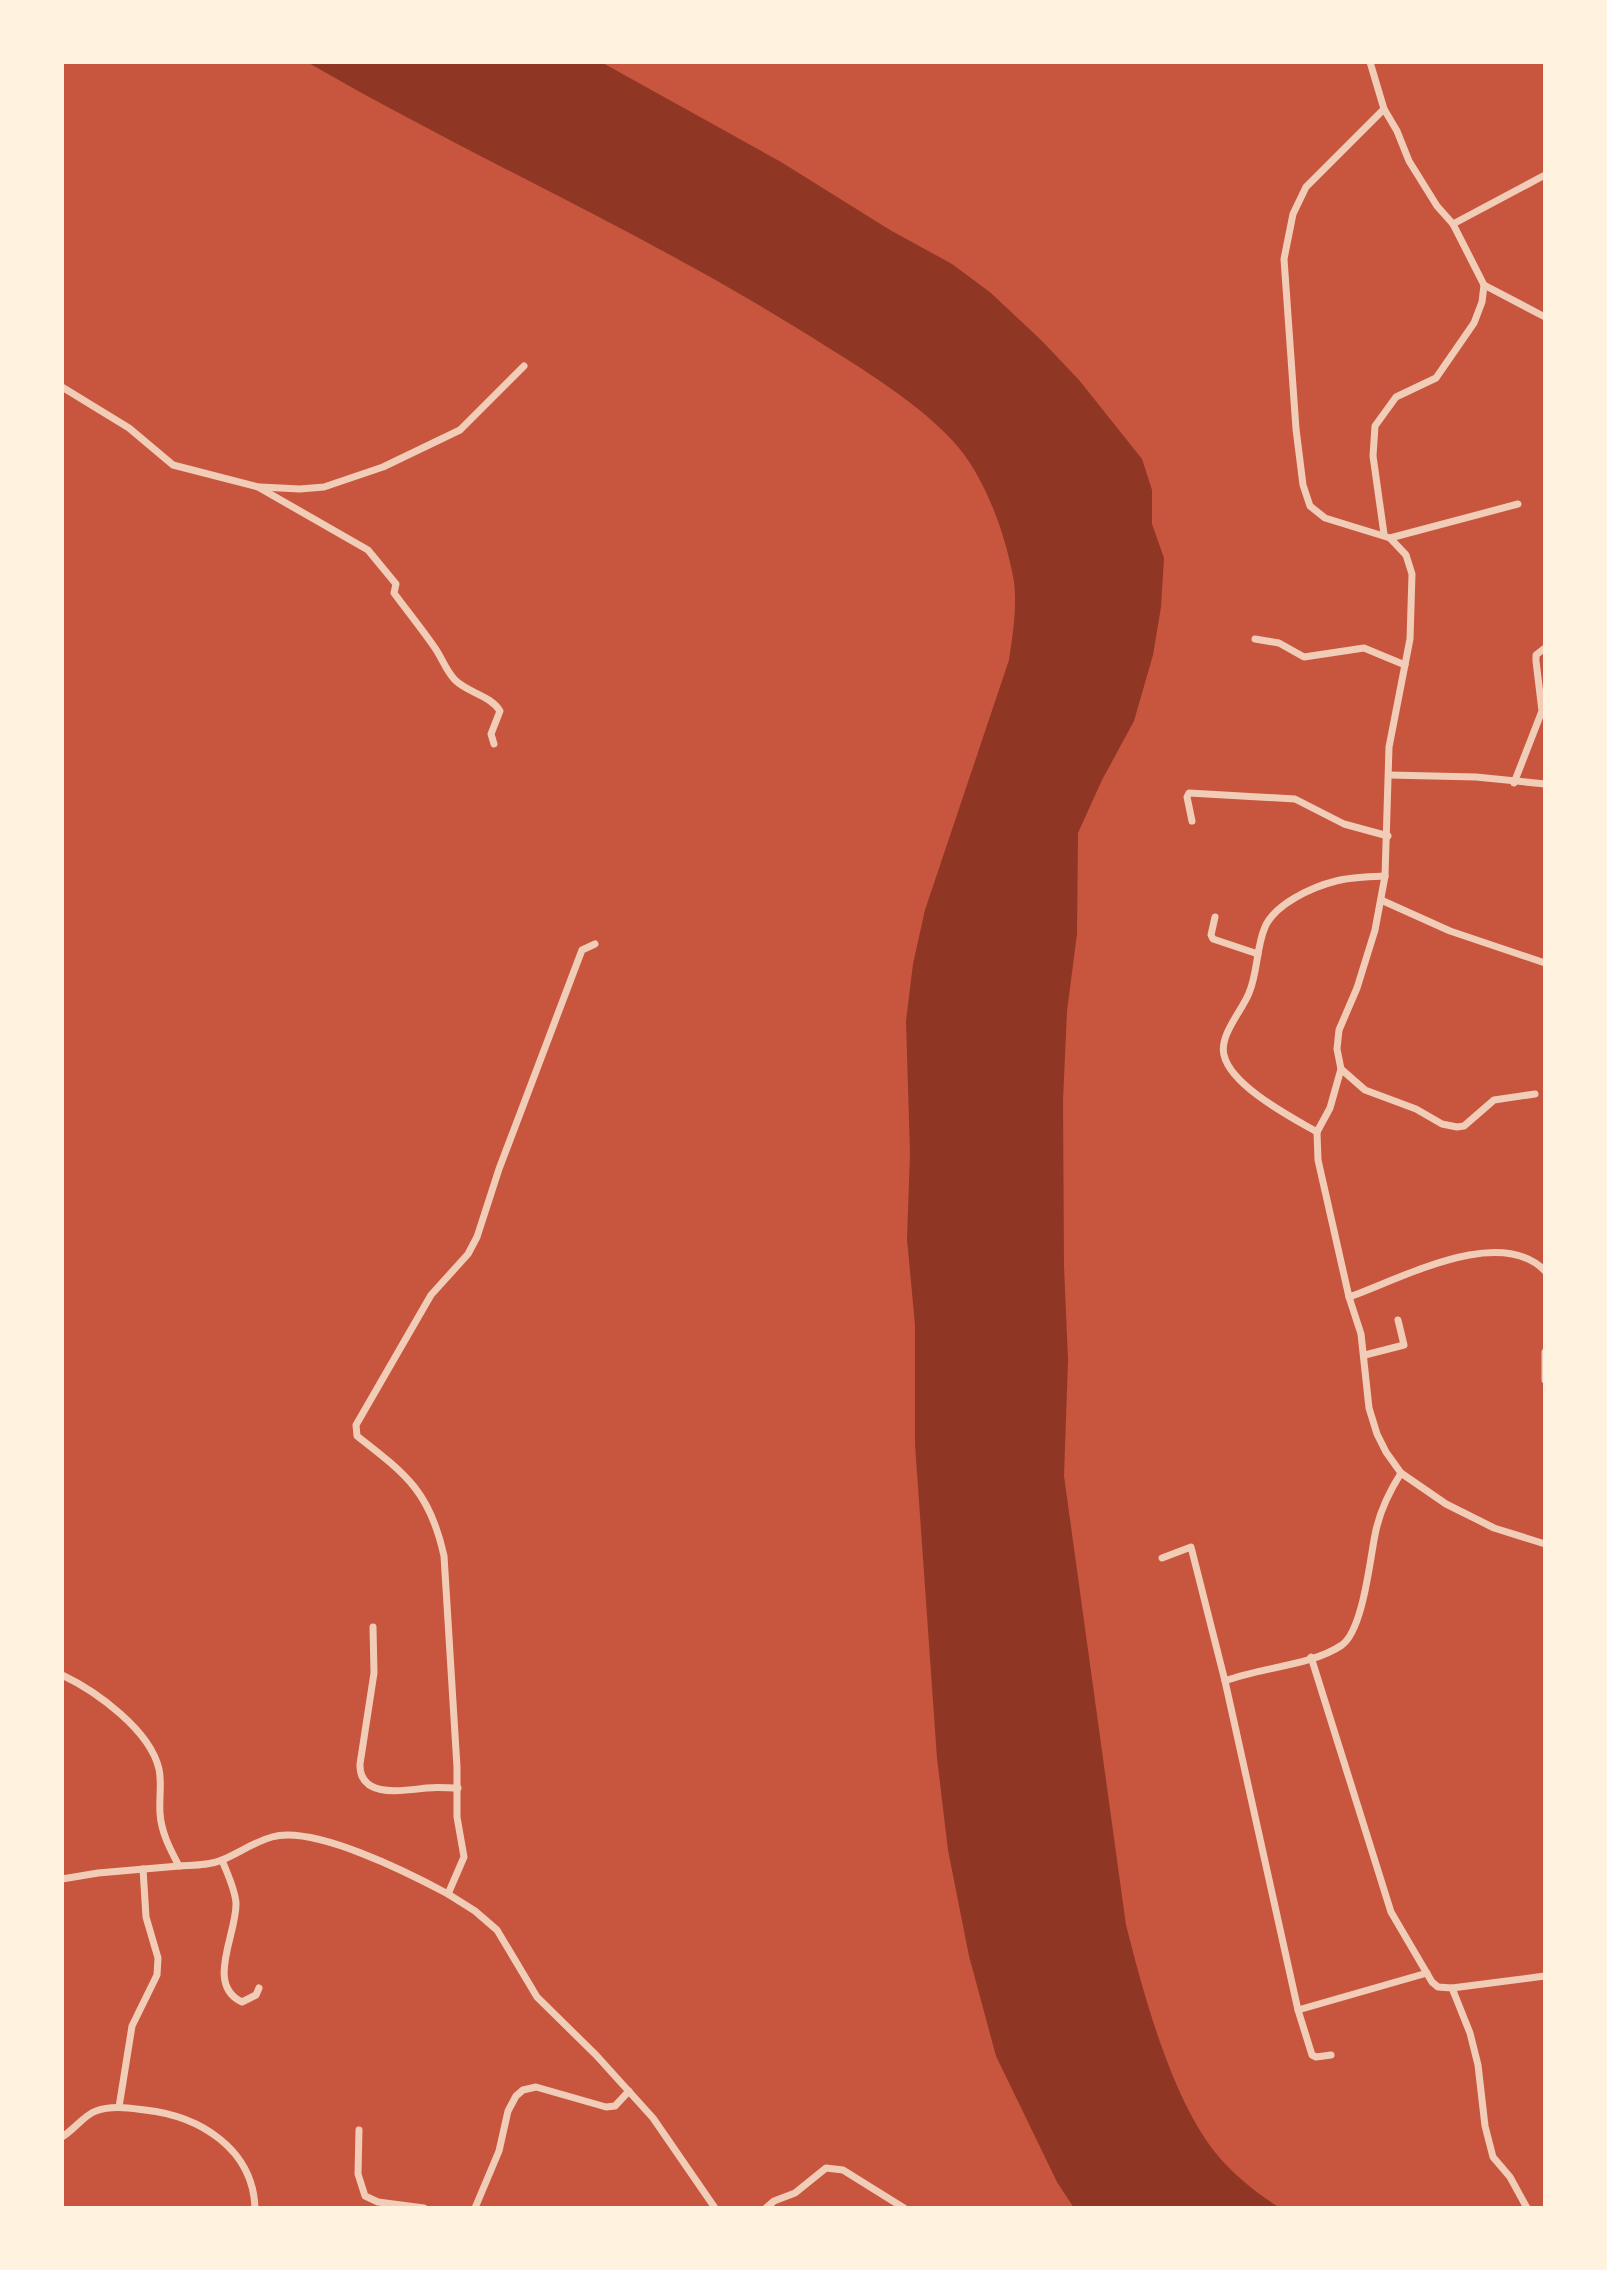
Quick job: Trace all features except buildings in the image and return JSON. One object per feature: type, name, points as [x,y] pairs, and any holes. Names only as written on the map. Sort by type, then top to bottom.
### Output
[{"type":"street","points":[[1370,62],[1384,109],[1409,161],[1437,206],[1453,224],[1484,285],[1474,323],[1441,371],[1428,382],[1396,397],[1375,426],[1373,456],[1387,536]]},
{"type":"street","points":[[1384,109],[1306,187],[1293,214],[1284,259],[1296,429],[1303,485],[1308,500],[1314,511],[1325,518],[1387,536],[1406,555],[1412,574],[1410,639],[1389,747],[1385,876],[1357,988],[1339,1030],[1337,1049],[1341,1069],[1330,1108],[1317,1132],[1318,1160],[1365,1355],[1364,1381],[1377,1434],[1401,1473],[1446,1504],[1494,1528],[1545,1544]]},
{"type":"street","points":[[1453,224],[1545,175]]},
{"type":"street","points":[[1484,285],[1545,317]]},
{"type":"street","points":[[62,387],[129,428],[173,465],[258,487],[300,489],[324,487],[383,467],[460,430],[524,366]]},
{"type":"street","points":[[258,487],[374,556],[396,584],[394,593],[430,641],[450,675],[466,689],[489,699],[499,708],[491,730],[494,744]]},
{"type":"street","points":[[1387,536],[1518,504]]},
{"type":"street","points":[[1255,639],[1279,643],[1304,657],[1364,648],[1405,665]]},
{"type":"street","points":[[1514,783],[1543,710],[1536,655],[1545,648]]},
{"type":"street","points":[[1389,775],[1476,777],[1545,784]]},
{"type":"street","points":[[1192,821],[1187,797],[1189,793],[1286,798],[1310,805],[1344,824],[1388,836]]},
{"type":"street","points":[[1317,1132],[1272,1104],[1238,1077],[1224,1055],[1223,1045],[1254,979],[1264,929],[1271,916],[1336,881],[1385,876]]},
{"type":"street","points":[[1381,900],[1450,931],[1545,963]]},
{"type":"street","points":[[1215,917],[1213,939],[1258,954]]},
{"type":"street","points":[[448,1894],[464,1857],[457,1817],[447,1581],[438,1527],[421,1493],[398,1469],[357,1436],[356,1425],[431,1295],[468,1254],[582,950],[595,944]]},
{"type":"street","points":[[1341,1069],[1365,1090],[1416,1109],[1442,1124],[1457,1127],[1464,1126],[1494,1100],[1535,1094]]},
{"type":"street","points":[[1349,1297],[1474,1253],[1518,1254],[1545,1271]]},
{"type":"street","points":[[1365,1355],[1404,1345],[1398,1320]]},
{"type":"street","points":[[1545,1352],[1545,1380]]},
{"type":"street","points":[[1225,1681],[1311,1657],[1343,1644],[1350,1634],[1366,1591],[1378,1524],[1401,1473]]},
{"type":"street","points":[[1162,1558],[1191,1547],[1225,1681],[1298,2010],[1312,2055],[1331,2055]]},
{"type":"street","points":[[373,1627],[374,1673],[360,1764],[362,1776],[368,1783],[385,1791],[403,1793],[427,1788],[458,1788]]},
{"type":"street","points":[[1311,1657],[1391,1912],[1435,1985],[1452,1988],[1545,1976]]},
{"type":"street","points":[[62,1675],[109,1705],[152,1750],[160,1774],[162,1826],[179,1866]]},
{"type":"street","points":[[62,1879],[210,1864],[281,1835],[314,1837],[418,1878],[475,1911],[497,1930],[537,1997],[653,2118],[715,2208]]},
{"type":"street","points":[[222,1860],[236,1905],[223,1981],[229,1995],[242,2002],[256,1995],[259,1988]]},
{"type":"street","points":[[119,2107],[132,2026],[157,1975],[158,1958],[149,1933],[143,1869]]},
{"type":"street","points":[[1298,2010],[1427,1973]]},
{"type":"street","points":[[1452,1988],[1470,2033],[1478,2065],[1485,2126],[1493,2157],[1510,2177],[1527,2208]]},
{"type":"street","points":[[475,2208],[499,2151],[508,2111],[523,2090],[536,2087],[606,2107],[615,2106],[629,2091]]},
{"type":"street","points":[[62,2137],[91,2112],[119,2107],[167,2113],[197,2124],[230,2146],[250,2176],[255,2208]]},
{"type":"street","points":[[359,2130],[358,2174],[365,2196],[378,2202],[424,2208]]},
{"type":"street","points":[[766,2208],[774,2201],[795,2193],[821,2171],[831,2168],[843,2170],[904,2208]]},
{"type":"shaded area","points":[[307,62],[601,62],[781,162],[890,230],[952,264],[991,293],[1042,341],[1079,380],[1142,459],[1152,490],[1152,524],[1164,558],[1161,607],[1153,655],[1134,721],[1078,833],[1077,934],[1067,1011],[1063,1100],[1068,1360],[1064,1476],[1126,1925],[1142,1983],[1174,2078],[1202,2134],[1233,2171],[1280,2208],[1074,2208],[1057,2182],[996,2056],[969,1956],[948,1850],[937,1758],[915,1444],[915,1325],[907,1239],[910,1153],[906,1021],[913,964],[925,910],[1009,660],[1014,586],[1004,540],[983,486],[963,454],[936,424],[859,367],[679,260]]}]
